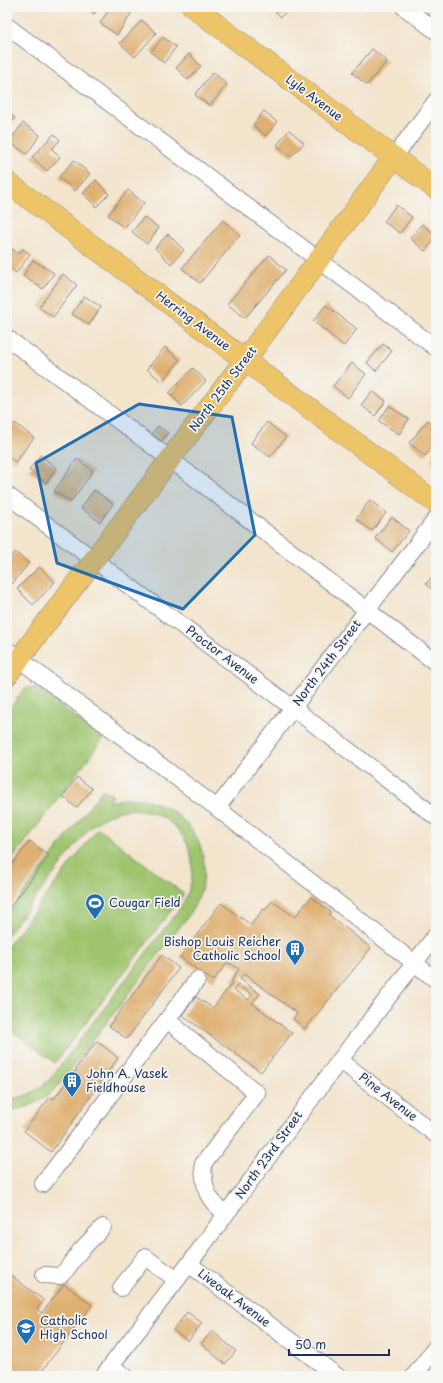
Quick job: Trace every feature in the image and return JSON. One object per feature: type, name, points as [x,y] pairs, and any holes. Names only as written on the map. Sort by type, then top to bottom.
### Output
[{"type":"main road","name":"Lyle Avenue","points":[[193,7],[436,189]]},
{"type":"main road","name":"North 25th Street","points":[[7,675],[13,654],[94,559],[245,360],[394,157]]},
{"type":"main road","name":"Herring Avenue","points":[[7,182],[436,503]]},
{"type":"street","points":[[404,7],[436,31]]},
{"type":"street","points":[[7,26],[436,348]]},
{"type":"street","name":"North 25th Street","points":[[394,157],[436,101]]},
{"type":"street","points":[[7,338],[170,459],[436,663]]},
{"type":"street","name":"Proctor Avenue","points":[[7,495],[293,708],[436,817]]},
{"type":"street","name":"North 24th Street","points":[[217,808],[436,519]]},
{"type":"street","points":[[13,654],[217,808],[436,980]]},
{"type":"street","name":"North 23rd Street","points":[[107,1371],[189,1264],[340,1060],[436,935]]},
{"type":"street","points":[[43,1184],[197,980]]},
{"type":"street","points":[[167,1020],[257,1093],[203,1164],[206,1192],[214,1206],[226,1214]]},
{"type":"street","name":"Pine Avenue","points":[[340,1060],[436,1134]]},
{"type":"street","points":[[44,1274],[60,1276],[80,1251],[103,1227]]},
{"type":"street","points":[[121,1288],[145,1257],[177,1280]]},
{"type":"street","name":"Liveoak Avenue","points":[[189,1264],[337,1376]]},
{"type":"street","points":[[414,1376],[436,1347]]},
{"type":"street","points":[[107,1371],[125,1376]]},
{"type":"highlighted area","points":[[139,404],[232,417],[255,535],[183,609],[57,563],[36,463]]},
{"type":"green space","points":[[25,688],[38,688],[103,739],[7,866],[7,712]]},
{"type":"green space","points":[[103,789],[113,796],[108,803],[124,799],[140,799],[156,803],[170,810],[183,820],[193,832],[200,846],[204,862],[204,876],[201,890],[189,915],[59,1085],[42,1100],[36,1103],[15,1110],[7,1110],[7,1099],[26,1096],[42,1086],[51,1078],[180,908],[191,883],[192,859],[184,838],[170,822],[152,812],[130,810],[108,816],[86,832],[7,935],[7,915]]},
{"type":"green space","name":"Cougar Field","points":[[98,828],[184,894],[55,1063],[7,1027],[7,947]]},
{"type":"building","points":[[86,7],[100,7],[94,14]]},
{"type":"building","points":[[111,7],[122,7],[131,14],[117,35],[100,23]]},
{"type":"building","points":[[270,7],[290,7],[281,17]]},
{"type":"building","points":[[142,20],[156,33],[135,57],[120,43]]},
{"type":"building","points":[[163,37],[176,47],[164,63],[151,52]]},
{"type":"building","points":[[372,49],[387,61],[367,85],[352,73]]},
{"type":"building","points":[[189,54],[201,66],[188,80],[176,68]]},
{"type":"building","points":[[213,72],[227,84],[210,106],[195,95]]},
{"type":"building","points":[[7,111],[15,118],[7,128]]},
{"type":"building","points":[[264,111],[277,122],[266,136],[253,125]]},
{"type":"building","points":[[23,123],[40,135],[27,154],[9,142]]},
{"type":"building","points":[[289,130],[304,143],[291,157],[277,145]]},
{"type":"building","points":[[54,134],[60,140],[52,149],[60,157],[47,171],[32,157]]},
{"type":"building","points":[[74,160],[90,174],[75,191],[59,177]]},
{"type":"building","points":[[96,180],[109,194],[96,207],[83,193]]},
{"type":"building","points":[[128,190],[144,203],[124,228],[108,215]]},
{"type":"building","points":[[396,205],[412,217],[400,233],[384,222]]},
{"type":"building","points":[[144,217],[159,228],[147,244],[132,232]]},
{"type":"building","points":[[223,220],[240,235],[200,283],[182,268]]},
{"type":"building","points":[[422,224],[436,235],[436,238],[425,251],[410,238]]},
{"type":"building","points":[[168,234],[184,250],[171,264],[155,248]]},
{"type":"building","points":[[7,245],[19,254],[23,249],[30,254],[16,273],[7,266]]},
{"type":"building","points":[[269,255],[286,270],[245,318],[227,304]]},
{"type":"building","points":[[33,260],[54,273],[43,289],[23,276]]},
{"type":"building","points":[[63,274],[77,285],[53,317],[39,307]]},
{"type":"building","points":[[84,296],[101,307],[89,325],[72,314]]},
{"type":"building","points":[[326,305],[357,329],[344,346],[313,321]]},
{"type":"building","points":[[383,344],[392,351],[376,371],[367,363]]},
{"type":"building","points":[[165,347],[180,360],[162,382],[147,369]]},
{"type":"building","points":[[352,363],[366,374],[348,398],[333,386]]},
{"type":"building","points":[[193,368],[206,381],[182,406],[169,393]]},
{"type":"building","points":[[372,391],[386,401],[375,416],[361,405]]},
{"type":"building","points":[[389,406],[409,419],[399,434],[379,421]]},
{"type":"building","points":[[428,420],[436,427],[436,442],[425,456],[409,443]]},
{"type":"building","points":[[267,422],[286,437],[270,457],[251,443]]},
{"type":"building","points":[[15,423],[34,438],[15,462],[7,455],[7,428],[9,430]]},
{"type":"building","points":[[158,426],[168,433],[162,441],[152,433]]},
{"type":"building","points":[[436,454],[436,465],[431,460]]},
{"type":"building","points":[[40,455],[57,468],[46,483],[29,470]]},
{"type":"building","points":[[77,459],[93,471],[71,502],[54,491]]},
{"type":"building","points":[[94,490],[113,504],[100,522],[81,508]]},
{"type":"building","points":[[370,500],[386,513],[372,531],[356,519]]},
{"type":"building","points":[[392,517],[409,531],[392,552],[375,538]]},
{"type":"building","points":[[15,552],[29,563],[12,584],[7,580],[7,562]]},
{"type":"building","points":[[39,567],[55,582],[33,605],[17,589]]},
{"type":"building","points":[[436,572],[436,593],[426,584]]},
{"type":"building","points":[[77,777],[92,789],[76,808],[63,796]]},
{"type":"building","points":[[30,841],[49,856],[7,911],[7,871]]},
{"type":"building","name":"Bishop Louis Reicher Catholic School","points":[[311,897],[331,912],[329,915],[371,948],[305,1029],[293,1019],[297,1013],[244,974],[240,979],[260,994],[252,1003],[292,1033],[261,1072],[182,1015],[196,997],[213,1008],[233,982],[232,980],[239,969],[228,962],[213,981],[180,957],[221,903],[251,925],[263,909],[265,910],[272,901],[295,917]],"holes":[[[238,985],[252,995],[248,1000],[234,990]]]},
{"type":"building","points":[[162,955],[179,968],[127,1039],[109,1026]]},
{"type":"building","name":"John A. Vasek Fieldhouse","points":[[97,1041],[118,1058],[51,1152],[24,1131],[50,1097],[54,1099],[74,1071],[76,1072],[79,1064]]},
{"type":"building","points":[[9,1274],[42,1299],[43,1301],[37,1309],[42,1313],[64,1284],[92,1305],[38,1376],[7,1376],[7,1277]]},
{"type":"building","points":[[187,1312],[202,1323],[188,1341],[173,1330]]},
{"type":"building","points":[[212,1331],[236,1351],[225,1364],[201,1344]]},
{"type":"place","name":"Cougar Field","points":[[95,920]]},
{"type":"place","name":"Bishop Louis Reicher Catholic School","points":[[295,966]]},
{"type":"place","name":"John A. Vasek Fieldhouse","points":[[72,1098]]},
{"type":"place","name":"Catholic High School","points":[[26,1345]]}]
